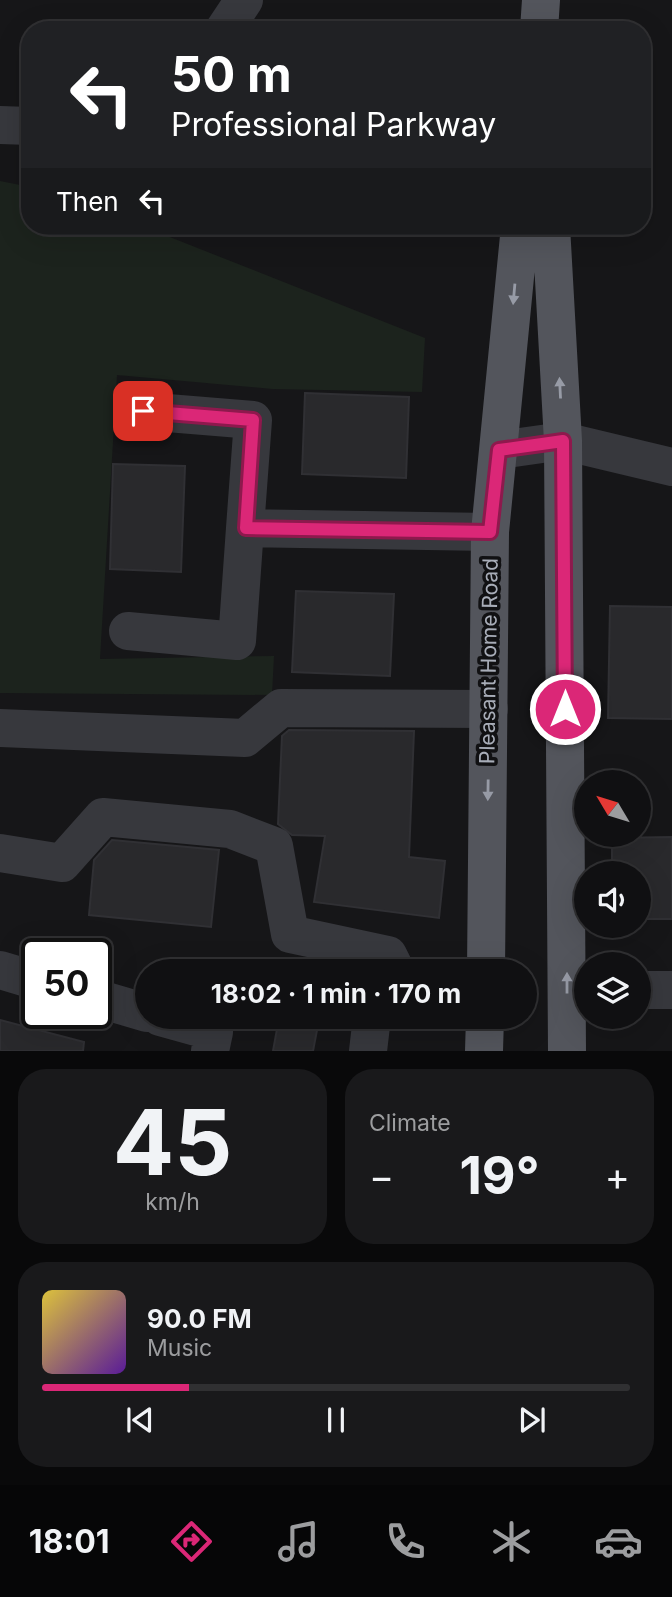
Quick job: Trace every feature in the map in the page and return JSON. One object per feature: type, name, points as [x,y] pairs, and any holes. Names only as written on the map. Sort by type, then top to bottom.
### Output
[{"type":"main road","name":"Pleasant Home Road","points":[[486,959],[490,532],[519,235]]},
{"type":"main road","points":[[552,235],[563,441],[567,1051]]},
{"type":"main road","points":[[484,1051],[485,1029]]},
{"type":"street","points":[[230,21],[244,0]]},
{"type":"street","points":[[0,125],[21,126]]},
{"type":"street","points":[[128,631],[237,641],[246,528],[253,420],[143,411]]},
{"type":"street","points":[[499,450],[563,441],[672,467]]},
{"type":"street","points":[[246,528],[490,532]]},
{"type":"street","points":[[0,728],[245,738],[281,708],[489,709]]},
{"type":"street","points":[[0,853],[62,863],[103,817],[230,829],[274,846],[290,934],[388,954],[390,959]]},
{"type":"street","points":[[0,970],[21,976]]},
{"type":"street","points":[[651,990],[672,990]]},
{"type":"street","points":[[112,1003],[135,1009]]},
{"type":"street","points":[[203,1029],[214,1032],[210,1051]]},
{"type":"street","points":[[368,1051],[371,1029]]},
{"type":"shaded area","points":[[0,181],[21,185],[21,235],[165,235],[425,338],[422,392],[273,389],[117,375],[100,659],[274,656],[272,695],[0,693]]},
{"type":"building","points":[[305,393],[409,397],[406,478],[302,474]]},
{"type":"building","points":[[113,464],[185,466],[181,572],[110,569]]},
{"type":"building","points":[[296,591],[394,594],[390,676],[292,672]]},
{"type":"building","points":[[610,606],[672,607],[672,719],[608,718]]},
{"type":"building","points":[[289,730],[414,731],[409,857],[445,861],[439,918],[314,902],[325,836],[292,835],[278,824],[282,736]]},
{"type":"building","points":[[651,837],[672,837],[672,919],[651,919],[651,861],[612,861],[612,847],[651,847]]},
{"type":"building","points":[[112,840],[219,850],[211,927],[89,915],[94,860]]},
{"type":"building","points":[[0,1020],[21,1026],[21,1029],[34,1029],[84,1042],[83,1051],[0,1051]]},
{"type":"building","points":[[277,1029],[317,1029],[313,1051],[273,1051]]},
{"type":"route","points":[[143,411],[253,420],[246,528],[490,532],[499,450],[563,441],[565,709]]}]
